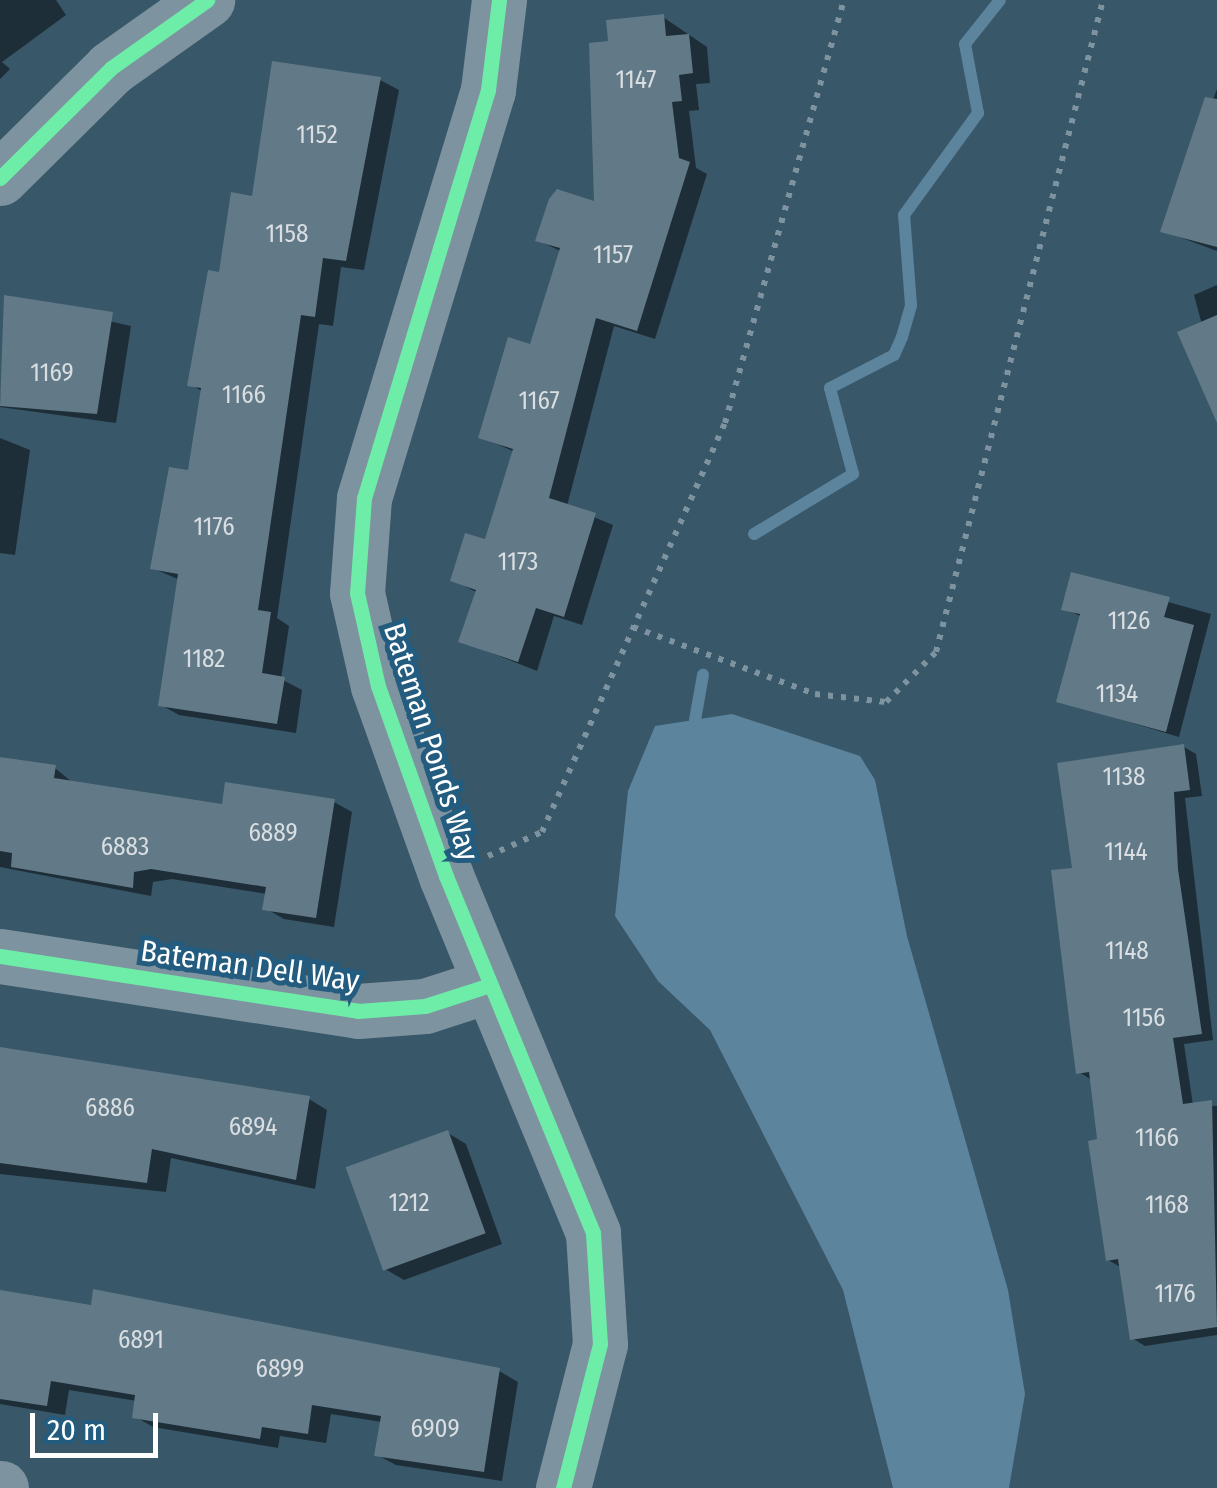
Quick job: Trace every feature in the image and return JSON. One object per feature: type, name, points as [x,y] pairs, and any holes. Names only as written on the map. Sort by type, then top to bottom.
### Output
[{"type":"street","points":[[0,178],[111,68],[207,0]]},
{"type":"street","name":"Bateman Ponds Way","points":[[499,0],[488,90],[378,446],[356,548],[364,638],[446,876],[578,1185],[601,1281],[600,1344],[562,1488]]},
{"type":"street","name":"Bateman Dell Way","points":[[0,956],[358,1011],[425,1006],[490,985]]},
{"type":"path","points":[[446,876],[542,832],[725,423],[844,0]]},
{"type":"path","points":[[633,627],[815,694],[886,702],[936,652],[1104,0]]},
{"type":"water","points":[[732,714],[860,756],[875,780],[907,936],[1008,1290],[1025,1394],[1009,1488],[893,1488],[843,1290],[710,1030],[658,981],[615,916],[628,791],[655,726]]},
{"type":"building","points":[[664,14],[666,36],[689,34],[693,73],[679,75],[682,101],[672,102],[679,158],[690,162],[637,331],[596,318],[549,498],[596,513],[564,617],[536,608],[518,662],[458,642],[476,590],[450,581],[465,533],[485,539],[513,449],[478,438],[508,337],[530,344],[560,248],[535,241],[549,199],[557,189],[594,201],[589,43],[608,41],[606,20]]},
{"type":"building","points":[[272,61],[381,77],[346,261],[323,258],[315,317],[301,315],[258,610],[271,612],[262,673],[285,677],[277,724],[158,706],[178,574],[150,569],[169,467],[188,470],[201,388],[187,386],[208,270],[219,272],[231,192],[252,196]]},
{"type":"building","points":[[1205,97],[1217,99],[1217,247],[1160,232]]},
{"type":"building","points":[[4,295],[113,312],[97,414],[0,406]]},
{"type":"building","points":[[1217,315],[1217,423],[1177,332]]},
{"type":"building","points":[[1071,572],[1170,597],[1164,617],[1194,625],[1166,732],[1056,702],[1080,614],[1061,610]]},
{"type":"building","points":[[1184,744],[1190,790],[1174,792],[1178,869],[1202,1034],[1173,1038],[1183,1104],[1212,1100],[1217,1327],[1130,1340],[1118,1259],[1106,1261],[1088,1141],[1097,1139],[1089,1072],[1076,1074],[1071,1035],[1051,870],[1072,868],[1057,763]]},
{"type":"building","points":[[0,757],[56,765],[54,778],[222,804],[225,782],[335,799],[316,918],[262,910],[266,887],[151,869],[134,872],[133,888],[11,867],[12,853],[0,851]]},
{"type":"building","points":[[0,1047],[310,1096],[296,1180],[152,1149],[147,1183],[0,1163]]},
{"type":"building","points":[[448,1130],[486,1233],[383,1271],[346,1167]]},
{"type":"building","points":[[93,1289],[500,1368],[484,1472],[374,1456],[381,1416],[312,1405],[308,1434],[262,1427],[260,1439],[132,1418],[135,1395],[51,1381],[47,1406],[0,1399],[0,1290],[91,1305]]},
{"type":"waterway","points":[[754,534],[853,474],[830,388],[894,355],[902,337],[911,305],[904,215],[978,113],[965,44],[1000,0]]},
{"type":"waterway","points":[[695,720],[703,675]]},
{"type":"cycle path","points":[[0,178],[111,68],[207,0]]},
{"type":"cycle path","points":[[499,0],[488,90],[364,498],[357,593],[378,686],[446,876],[593,1233],[600,1344],[563,1488]]},
{"type":"cycle path","points":[[0,956],[358,1011],[425,1006],[490,985]]}]
